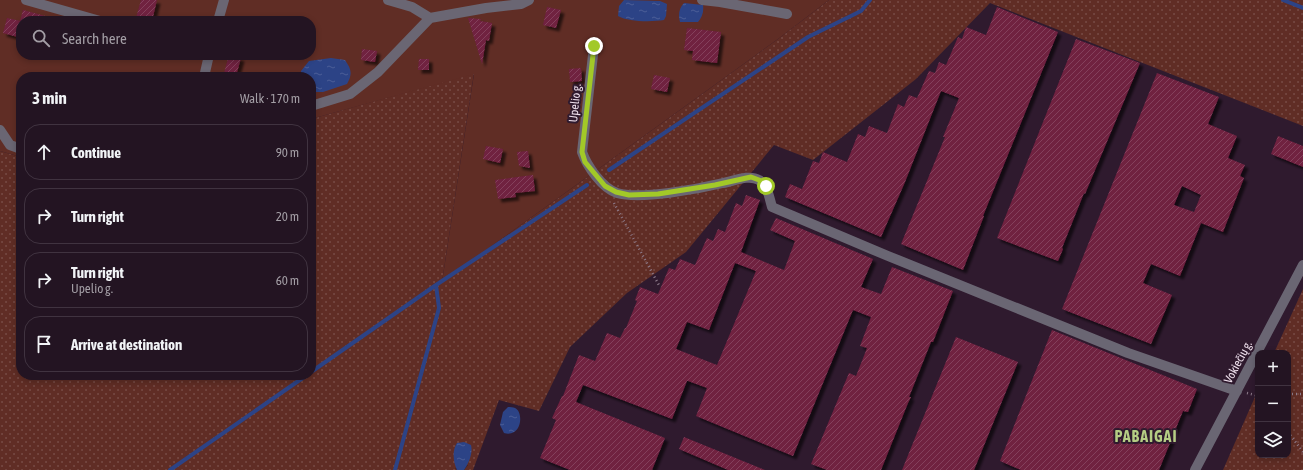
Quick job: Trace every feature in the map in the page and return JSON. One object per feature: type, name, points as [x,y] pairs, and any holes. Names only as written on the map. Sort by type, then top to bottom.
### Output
[{"type":"street","points":[[26,0],[82,16]]},
{"type":"street","points":[[219,16],[224,0]]},
{"type":"street","points":[[388,0],[412,7],[430,18]]},
{"type":"street","points":[[316,104],[350,94],[378,72],[430,18],[486,8],[521,4],[529,0]]},
{"type":"street","points":[[702,0],[787,14]]},
{"type":"street","name":"Upelio g.","points":[[594,46],[582,152],[585,162],[605,186],[616,192]]},
{"type":"street","points":[[205,72],[208,60]]},
{"type":"street","points":[[0,130],[10,146],[16,148]]},
{"type":"street","points":[[616,192],[629,195],[658,194],[715,185],[751,177],[759,180],[766,186],[772,207],[888,256],[1128,352],[1237,391]]},
{"type":"street","name":"Vokiečių g.","points":[[1195,470],[1303,265]]},
{"type":"path","points":[[616,192],[614,203],[660,287]]},
{"type":"path","points":[[1291,394],[1303,394]]},
{"type":"path","points":[[1291,436],[1303,452]]},
{"type":"shaded area","points":[[0,0],[829,0],[778,39],[442,282],[474,74],[316,118],[316,72],[16,72],[16,156],[0,151]]},
{"type":"shaded area","points":[[829,0],[1303,0],[1303,126],[990,3],[916,79],[813,160],[774,145],[686,252],[627,293],[570,347],[539,411],[499,400],[473,470],[464,470],[468,465],[455,468],[457,470],[0,470],[0,151],[16,156],[16,380],[316,380],[316,118],[474,73],[442,282],[778,39]]},
{"type":"shaded area","points":[[1303,289],[1303,470],[1223,470],[1255,397],[1255,458],[1291,458],[1291,350],[1275,350]]},
{"type":"water","points":[[624,0],[660,1],[667,4],[666,16],[664,20],[653,21],[640,21],[622,18],[618,16],[619,6]]},
{"type":"water","points":[[684,3],[703,5],[701,18],[698,22],[680,22],[679,12]]},
{"type":"water","points":[[331,58],[345,60],[351,74],[347,84],[323,92],[316,92],[316,72],[301,72],[309,61]]},
{"type":"water","points":[[508,407],[518,410],[520,414],[520,424],[518,428],[515,432],[510,434],[504,433],[500,425],[503,412]]},
{"type":"water","points":[[464,442],[471,445],[471,455],[464,470],[457,470],[454,460],[454,449],[457,443]]},
{"type":"building","points":[[141,0],[157,0],[153,16],[137,16]]},
{"type":"building","points":[[547,7],[561,10],[556,28],[543,25]]},
{"type":"building","points":[[997,7],[1058,32],[983,216],[963,270],[901,244],[945,137],[943,137],[959,98],[941,91],[905,182],[881,237],[785,197],[790,184],[802,189],[813,161],[819,163],[823,152],[847,162],[858,134],[865,137],[869,126],[887,133],[898,104],[904,107],[909,95],[917,98],[929,71],[935,73],[939,62],[946,65],[958,37],[962,39],[966,27],[986,35]]},
{"type":"building","points":[[23,10],[46,16],[21,16]]},
{"type":"building","points":[[7,18],[16,20],[16,37],[3,33]]},
{"type":"building","points":[[468,18],[481,19],[480,21],[492,23],[489,41],[486,40],[482,64]]},
{"type":"building","points":[[687,28],[721,32],[717,63],[692,60],[693,51],[684,50]]},
{"type":"building","points":[[1076,39],[1140,63],[1085,194],[1084,193],[1058,261],[997,238]]},
{"type":"building","points":[[362,49],[377,51],[375,62],[361,60]]},
{"type":"building","points":[[419,59],[429,59],[429,70],[418,70]]},
{"type":"building","points":[[228,60],[240,60],[237,72],[224,72]]},
{"type":"building","points":[[581,68],[582,81],[570,82],[569,69]]},
{"type":"building","points":[[1157,73],[1219,97],[1208,124],[1237,136],[1228,158],[1245,165],[1240,176],[1244,178],[1223,232],[1201,223],[1180,276],[1151,264],[1143,283],[1172,295],[1151,344],[1062,309]],"holes":[[[1182,186],[1201,195],[1194,212],[1174,205]]]},
{"type":"building","points":[[654,75],[670,78],[667,92],[651,89]]},
{"type":"building","points":[[1278,136],[1303,146],[1303,167],[1271,154]]},
{"type":"building","points":[[486,146],[503,149],[500,163],[483,159]]},
{"type":"building","points":[[528,151],[530,168],[519,166],[517,152]]},
{"type":"building","points":[[533,175],[535,191],[515,193],[516,197],[498,199],[495,180]]},
{"type":"building","points":[[746,195],[760,200],[741,252],[784,270],[795,241],[770,230],[776,218],[873,259],[861,287],[881,294],[892,267],[953,291],[933,342],[931,342],[909,397],[911,397],[881,470],[827,470],[811,464],[849,373],[856,376],[867,348],[860,346],[871,317],[853,310],[793,456],[696,416],[707,388],[687,381],[672,419],[583,385],[576,402],[665,438],[652,470],[570,470],[540,458],[556,420],[552,418],[563,396],[579,355],[595,361],[607,333],[620,338],[626,328],[637,301],[635,300],[640,287],[658,294],[669,268],[675,270],[680,259],[695,265],[707,238],[713,241],[718,229],[725,232],[736,203],[742,206]],"holes":[[[735,263],[756,271],[717,365],[676,349],[687,322],[709,330]]]},
{"type":"building","points":[[1052,330],[1197,389],[1188,412],[1183,411],[1159,470],[1021,470],[1000,461]]},
{"type":"building","points":[[956,337],[1018,362],[974,470],[902,470]]},
{"type":"building","points":[[684,437],[765,470],[728,470],[679,449]]},
{"type":"waterway","points":[[609,170],[808,37],[861,11],[870,0]]},
{"type":"waterway","points":[[1283,0],[1303,8]]},
{"type":"waterway","points":[[316,369],[436,285],[587,185]]},
{"type":"waterway","points":[[395,470],[439,308],[436,285]]},
{"type":"waterway","points":[[170,470],[300,380]]},
{"type":"district","name":"PABAIGAI","points":[[1146,436]]},
{"type":"route","points":[[594,46],[582,152],[585,162],[605,186],[616,192],[629,195],[658,194],[715,185],[751,177],[759,180],[766,186]]}]
